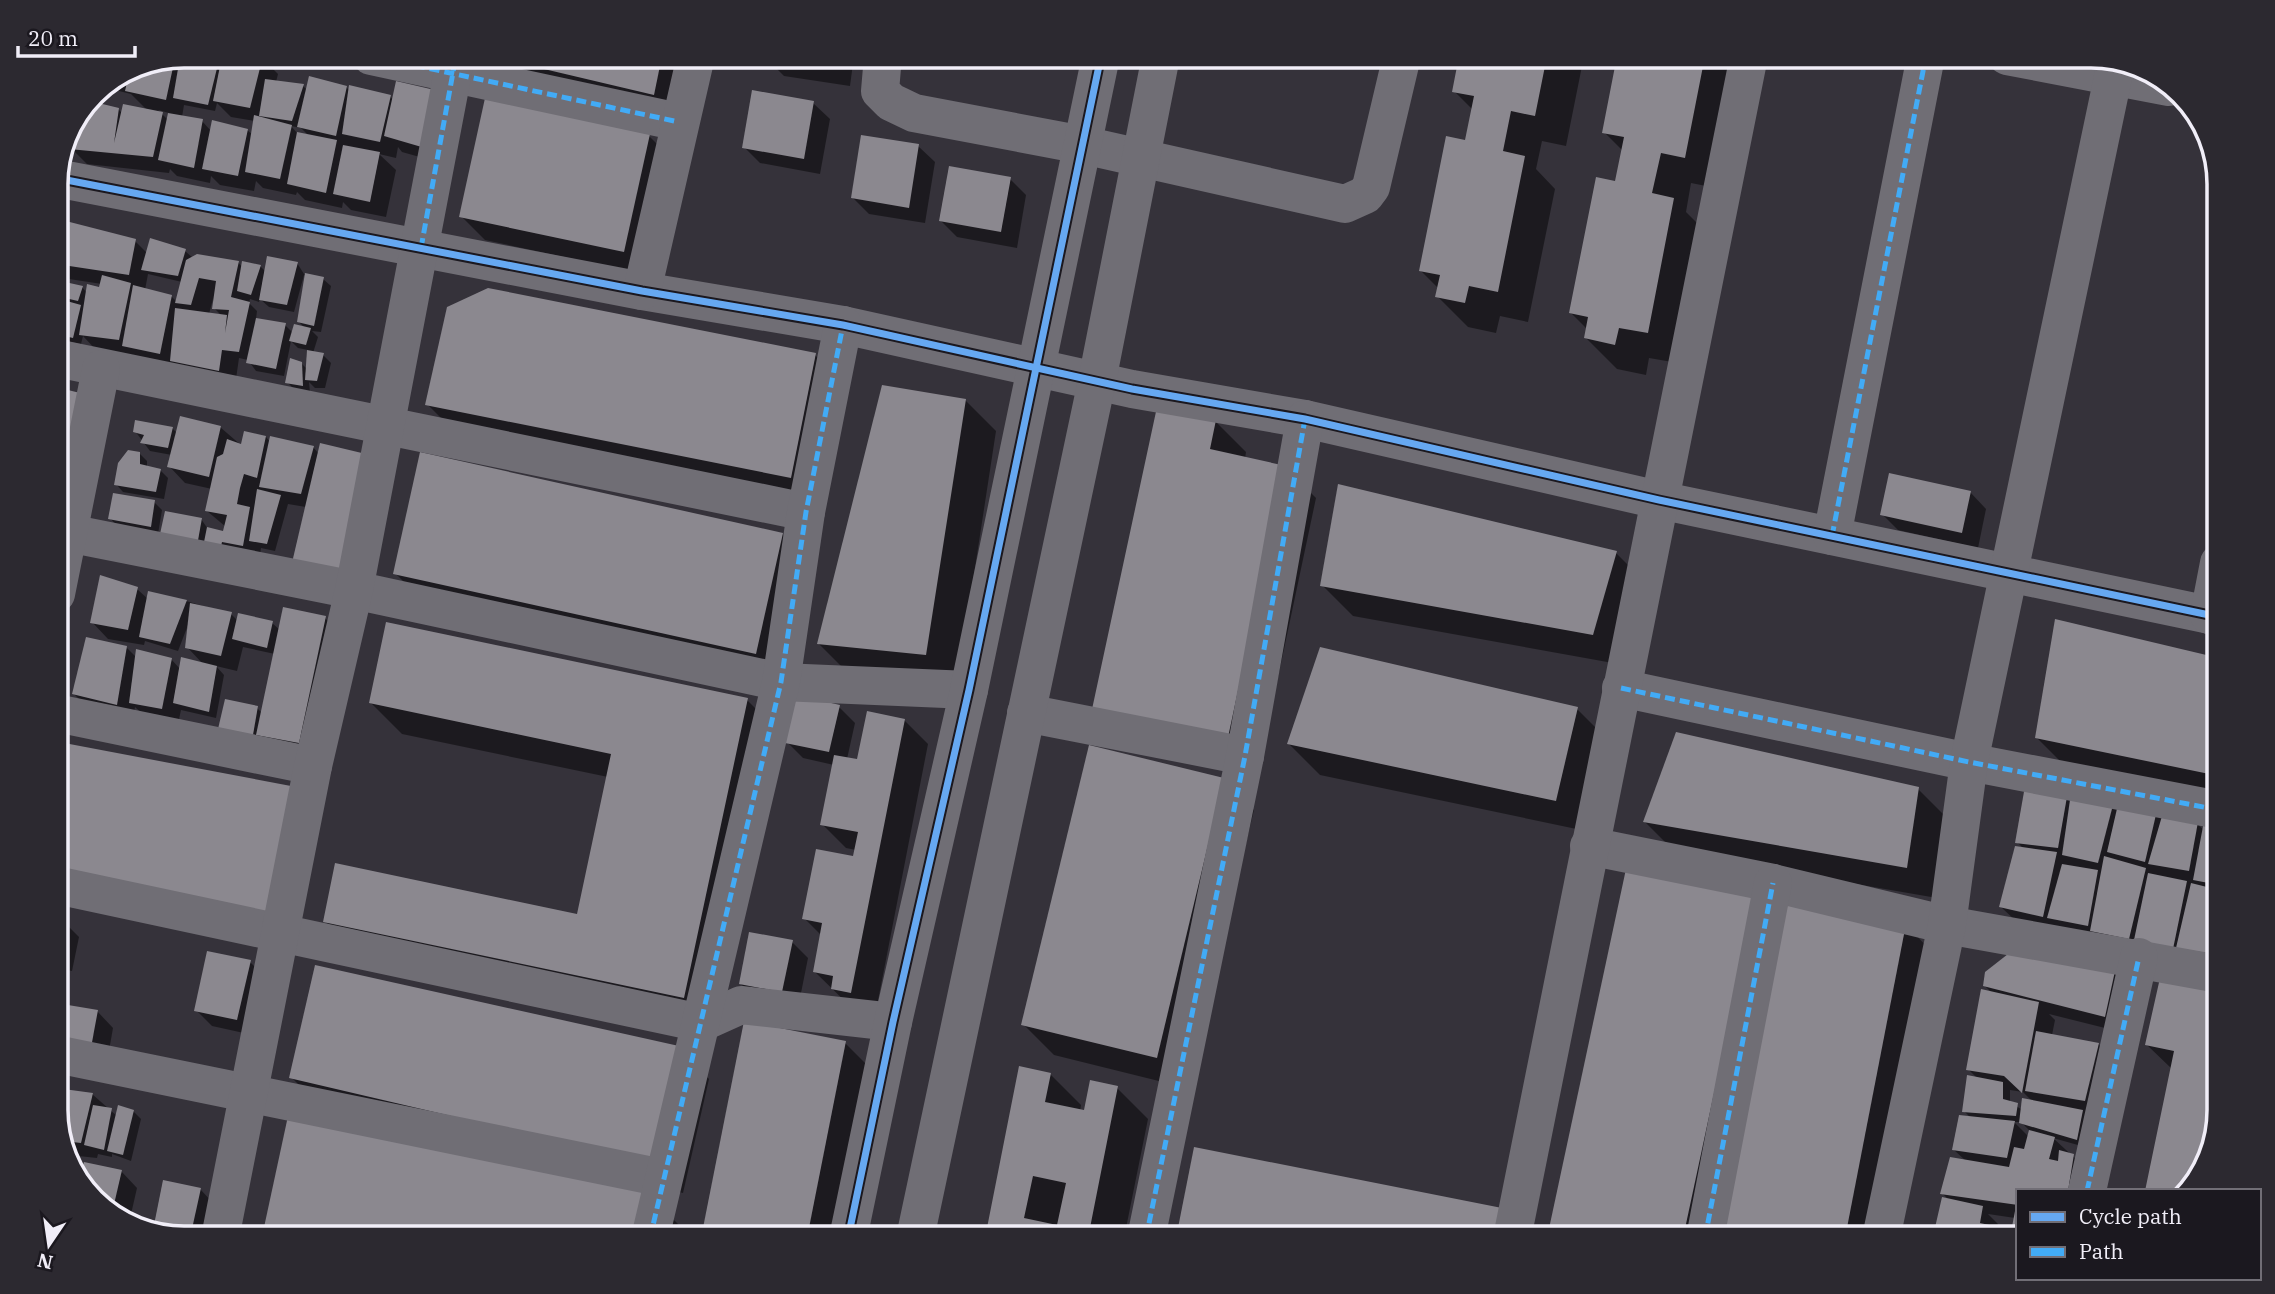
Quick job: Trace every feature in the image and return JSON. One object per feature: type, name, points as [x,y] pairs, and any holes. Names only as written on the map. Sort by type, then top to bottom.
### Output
[{"type":"street","points":[[222,1226],[313,766],[354,590],[387,428],[453,68]]},
{"type":"street","points":[[470,68],[679,122]]},
{"type":"street","points":[[642,291],[693,68]]},
{"type":"street","points":[[882,68],[880,91],[903,109],[1083,145],[1336,203],[1355,202],[1366,195],[1371,187],[1399,68]]},
{"type":"street","points":[[850,1226],[893,1022],[969,690],[1099,68]]},
{"type":"street","points":[[918,1226],[1097,381],[1158,68]]},
{"type":"street","points":[[1514,1226],[1747,68]]},
{"type":"street","points":[[1832,536],[1924,68]]},
{"type":"street","points":[[1884,1226],[1947,925],[1969,762],[2115,71]]},
{"type":"street","points":[[68,180],[642,291],[843,326],[1097,381],[1305,419],[1659,500],[2207,614]]},
{"type":"street","points":[[653,1226],[781,682],[806,512],[843,326]]},
{"type":"street","points":[[68,361],[806,512]]},
{"type":"street","points":[[101,369],[68,533],[354,590],[781,682],[969,690]]},
{"type":"street","points":[[1148,1226],[1245,756],[1305,419]]},
{"type":"street","points":[[1621,688],[1969,762],[2207,808]]},
{"type":"street","points":[[1026,713],[1245,756]]},
{"type":"street","points":[[68,715],[313,766]]},
{"type":"street","points":[[1589,846],[1773,883],[1947,925],[2139,957],[2207,971]]},
{"type":"street","points":[[1706,1226],[1773,883]]},
{"type":"street","points":[[68,887],[701,1023],[741,1005],[893,1022]]},
{"type":"street","points":[[2087,1189],[2139,957]]},
{"type":"street","points":[[68,1057],[663,1178]]},
{"type":"building","points":[[178,68],[217,68],[208,105],[173,98]]},
{"type":"building","points":[[220,68],[260,68],[250,108],[213,101]]},
{"type":"building","points":[[540,68],[660,68],[654,95]]},
{"type":"building","points":[[1457,68],[1545,68],[1535,116],[1511,111],[1503,151],[1525,156],[1498,292],[1469,286],[1465,303],[1435,297],[1440,275],[1419,271],[1446,136],[1465,140],[1474,96],[1452,92]]},
{"type":"building","points":[[1615,68],[1703,68],[1685,158],[1661,153],[1652,193],[1674,198],[1648,333],[1619,328],[1615,345],[1584,338],[1588,317],[1569,313],[1596,177],[1615,181],[1624,137],[1602,133]]},
{"type":"building","points":[[173,69],[166,100],[125,91],[127,84],[147,74]]},
{"type":"building","points":[[309,76],[347,86],[336,136],[297,127]]},
{"type":"building","points":[[265,79],[304,84],[292,121],[259,116]]},
{"type":"building","points":[[396,81],[439,91],[425,148],[384,136]]},
{"type":"building","points":[[349,85],[391,95],[380,142],[342,134]]},
{"type":"building","points":[[752,90],[814,101],[804,159],[742,148]]},
{"type":"building","points":[[485,98],[650,134],[624,252],[459,217]]},
{"type":"building","points":[[102,104],[119,108],[114,143],[123,104],[163,112],[153,157],[74,149],[80,133]]},
{"type":"building","points":[[168,113],[203,119],[194,168],[158,160]]},
{"type":"building","points":[[254,115],[292,125],[280,179],[245,172]]},
{"type":"building","points":[[212,120],[248,129],[238,176],[202,169]]},
{"type":"building","points":[[297,132],[337,140],[326,193],[287,184]]},
{"type":"building","points":[[861,135],[919,144],[909,208],[851,198]]},
{"type":"building","points":[[343,145],[380,152],[370,202],[333,194]]},
{"type":"building","points":[[949,166],[1011,177],[1001,232],[939,221]]},
{"type":"building","points":[[68,222],[136,239],[129,275],[68,266]]},
{"type":"building","points":[[150,238],[186,249],[178,276],[141,270]]},
{"type":"building","points":[[197,254],[239,261],[231,297],[250,302],[239,352],[222,350],[219,371],[170,361],[175,308],[227,315],[225,333],[229,310],[212,309],[216,281],[199,278],[191,305],[175,303],[186,260]]},
{"type":"building","points":[[267,256],[298,262],[287,305],[259,300]]},
{"type":"building","points":[[242,261],[261,265],[251,295],[237,291]]},
{"type":"building","points":[[305,273],[324,277],[314,326],[297,322]]},
{"type":"building","points":[[102,275],[131,283],[119,340],[79,335],[87,284],[99,287]]},
{"type":"building","points":[[68,283],[83,286],[78,301],[68,299]]},
{"type":"building","points":[[133,285],[172,295],[160,354],[122,346]]},
{"type":"building","points":[[488,288],[816,353],[791,478],[425,405],[447,307]]},
{"type":"building","points":[[68,301],[81,305],[73,338],[68,337]]},
{"type":"building","points":[[256,318],[286,323],[276,369],[246,363]]},
{"type":"building","points":[[294,324],[311,328],[306,345],[289,341]]},
{"type":"building","points":[[307,350],[324,353],[317,381],[305,380]]},
{"type":"building","points":[[290,358],[302,362],[303,386],[285,383]]},
{"type":"building","points":[[882,385],[966,399],[926,655],[817,644]]},
{"type":"building","points":[[68,390],[88,395],[68,472]]},
{"type":"building","points":[[1157,407],[1216,420],[1210,449],[1286,466],[1227,742],[1091,714]]},
{"type":"building","points":[[180,416],[221,426],[209,477],[167,467]]},
{"type":"building","points":[[135,420],[173,427],[168,448],[140,443],[144,435],[133,432]]},
{"type":"building","points":[[244,431],[266,436],[257,478],[244,474],[240,488],[237,504],[250,507],[243,546],[222,542],[220,551],[203,547],[207,527],[223,531],[227,515],[205,511],[217,457],[223,454],[227,439],[241,444]]},
{"type":"building","points":[[270,436],[314,446],[301,494],[259,487]]},
{"type":"building","points":[[320,443],[366,454],[338,578],[291,567]]},
{"type":"building","points":[[128,450],[140,452],[140,464],[161,469],[156,492],[114,485],[118,463]]},
{"type":"building","points":[[420,452],[783,533],[756,654],[393,574]]},
{"type":"building","points":[[1889,473],[1971,491],[1962,533],[1880,515]]},
{"type":"building","points":[[1338,484],[1617,551],[1593,635],[1320,586]]},
{"type":"building","points":[[257,489],[281,495],[267,544],[249,541]]},
{"type":"building","points":[[113,493],[155,500],[151,527],[108,519]]},
{"type":"building","points":[[165,511],[202,518],[197,546],[158,543]]},
{"type":"building","points":[[100,575],[138,587],[128,630],[90,623]]},
{"type":"building","points":[[148,591],[187,600],[170,644],[139,637]]},
{"type":"building","points":[[190,603],[232,612],[221,656],[185,648]]},
{"type":"building","points":[[283,607],[326,616],[299,743],[256,735]]},
{"type":"building","points":[[238,613],[273,621],[267,648],[232,639]]},
{"type":"building","points":[[2055,619],[2207,655],[2207,774],[2035,738]]},
{"type":"building","points":[[386,622],[748,698],[684,998],[323,922],[335,863],[577,914],[611,754],[369,703]]},
{"type":"building","points":[[86,637],[127,646],[117,705],[72,694]]},
{"type":"building","points":[[1320,647],[1578,707],[1556,801],[1287,744]]},
{"type":"building","points":[[136,649],[172,658],[162,709],[129,703]]},
{"type":"building","points":[[181,657],[217,666],[209,712],[173,703]]},
{"type":"building","points":[[796,695],[840,705],[829,752],[785,743]]},
{"type":"building","points":[[225,699],[258,706],[253,735],[218,729]]},
{"type":"building","points":[[867,711],[905,719],[851,993],[831,989],[833,976],[813,972],[822,923],[802,919],[816,849],[853,856],[858,832],[820,825],[834,755],[857,759]]},
{"type":"building","points":[[1676,732],[1919,787],[1907,868],[1643,822]]},
{"type":"building","points":[[68,744],[291,786],[265,915],[68,874]]},
{"type":"building","points":[[1089,745],[1224,778],[1157,1058],[1021,1025]]},
{"type":"building","points":[[2025,786],[2068,791],[2058,848],[2015,843]]},
{"type":"building","points":[[2071,793],[2114,801],[2098,863],[2062,855]]},
{"type":"building","points":[[2119,800],[2158,806],[2145,862],[2107,852]]},
{"type":"building","points":[[2162,816],[2198,822],[2189,871],[2148,864]]},
{"type":"building","points":[[2204,821],[2207,822],[2207,883],[2193,880]]},
{"type":"building","points":[[2015,846],[2057,852],[2043,917],[1999,907]]},
{"type":"building","points":[[2104,856],[2146,868],[2129,939],[2090,931]]},
{"type":"building","points":[[2062,864],[2098,870],[2088,926],[2047,918]]},
{"type":"building","points":[[1626,869],[1756,897],[1686,1226],[1550,1226]]},
{"type":"building","points":[[2148,873],[2187,881],[2173,949],[2134,940]]},
{"type":"building","points":[[2191,883],[2207,887],[2207,953],[2176,948]]},
{"type":"building","points":[[1783,899],[1906,924],[1847,1226],[1719,1226]]},
{"type":"building","points":[[749,932],[793,940],[782,992],[739,984]]},
{"type":"building","points":[[207,951],[251,960],[237,1020],[194,1011]]},
{"type":"building","points":[[2008,954],[2115,971],[2105,1017],[1983,986],[1985,972]]},
{"type":"building","points":[[315,965],[679,1046],[652,1163],[289,1078]]},
{"type":"building","points":[[2160,978],[2207,987],[2206,1125],[2198,1154],[2176,1189],[2145,1189],[2174,1051],[2145,1045]]},
{"type":"building","points":[[1981,989],[2039,1002],[2022,1093],[2004,1076],[1966,1070]]},
{"type":"building","points":[[68,1005],[98,1010],[90,1053],[68,1049]]},
{"type":"building","points":[[744,1021],[846,1041],[809,1226],[703,1226]]},
{"type":"building","points":[[2036,1031],[2099,1043],[2085,1101],[2025,1091]]},
{"type":"building","points":[[1019,1066],[1051,1073],[1045,1102],[1084,1110],[1090,1080],[1118,1086],[1090,1226],[987,1226]],"holes":[[[1033,1176],[1066,1183],[1057,1225],[1024,1218]]]},
{"type":"building","points":[[1967,1075],[2003,1082],[2003,1099],[2018,1103],[2016,1116],[1962,1112]]},
{"type":"building","points":[[68,1090],[93,1093],[81,1143],[73,1142],[70,1133]]},
{"type":"building","points":[[2022,1098],[2083,1110],[2077,1140],[2019,1123]]},
{"type":"building","points":[[93,1105],[112,1108],[104,1150],[84,1145]]},
{"type":"building","points":[[118,1105],[134,1110],[123,1155],[107,1151]]},
{"type":"building","points":[[1959,1115],[2015,1121],[2007,1158],[1952,1150]]},
{"type":"building","points":[[288,1116],[650,1193],[642,1226],[264,1226]]},
{"type":"building","points":[[2029,1130],[2055,1137],[2049,1159],[2058,1161],[2059,1150],[2074,1154],[2068,1189],[2016,1189],[2016,1205],[1940,1194],[1950,1157],[2009,1167],[2014,1147],[2024,1149]]},
{"type":"building","points":[[1194,1147],[1502,1208],[1499,1226],[1178,1226]]},
{"type":"building","points":[[84,1162],[122,1170],[114,1202],[102,1192],[83,1166]]},
{"type":"building","points":[[163,1180],[201,1188],[193,1226],[155,1222]]},
{"type":"building","points":[[1942,1197],[1983,1206],[1980,1223],[1994,1226],[1935,1226]]},
{"type":"building","points":[[2015,1211],[2016,1226],[2012,1226]]},
{"type":"marked path","points":[[427,68],[679,122]]},
{"type":"marked path","points":[[421,248],[454,68]]},
{"type":"marked path","points":[[1832,536],[1924,68]]},
{"type":"marked path","points":[[653,1226],[781,682],[806,512],[843,325]]},
{"type":"marked path","points":[[1148,1226],[1245,756],[1305,419]]},
{"type":"marked path","points":[[1621,688],[1969,762],[2207,808]]},
{"type":"marked path","points":[[1707,1226],[1773,883]]},
{"type":"marked path","points":[[2087,1189],[2139,957]]},
{"type":"cycle path","points":[[850,1226],[893,1022],[969,690],[1099,68]]},
{"type":"cycle path","points":[[68,180],[642,291],[843,325],[1132,389],[1305,419],[1659,500],[2207,614]]}]
